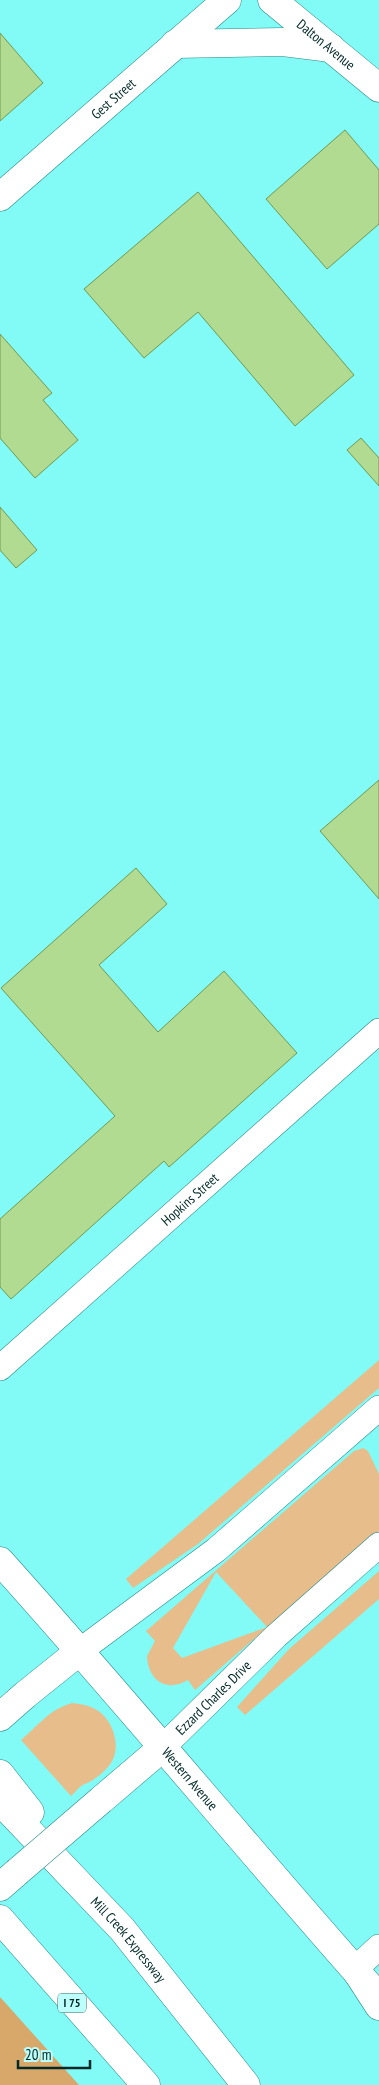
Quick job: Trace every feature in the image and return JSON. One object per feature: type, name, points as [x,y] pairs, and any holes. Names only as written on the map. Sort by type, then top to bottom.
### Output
[{"type":"main road","name":"Gest Street","points":[[0,197],[227,0]]},
{"type":"main road","name":"Dalton Avenue","points":[[272,0],[379,88]]},
{"type":"main road","points":[[175,44],[283,42],[331,48]]},
{"type":"main road","name":"Western Avenue","points":[[0,1561],[81,1650],[162,1748],[379,1996]]},
{"type":"main road","points":[[8,1710],[81,1650]]},
{"type":"main road","name":"Ezzard Charles Drive","points":[[0,1887],[162,1748]]},
{"type":"main road","points":[[0,1774],[122,1929]]},
{"type":"main road","name":"Mill Creek Expressway","points":[[0,1801],[122,1929],[246,2085]]},
{"type":"main road","name":"I 75","points":[[0,1919],[146,2085]]},
{"type":"main road","points":[[0,1934],[51,1979]]},
{"type":"main road","points":[[354,1969],[379,2006]]},
{"type":"street","name":"Hopkins Street","points":[[0,1368],[379,1031]]},
{"type":"street","points":[[81,1650],[216,1550],[379,1408]]},
{"type":"street","name":"Ezzard Charles Drive","points":[[162,1748],[276,1636],[379,1545]]},
{"type":"street","points":[[354,1969],[379,1947]]},
{"type":"shaded area","points":[[379,1360],[379,1388],[198,1544],[133,1588],[126,1579]]},
{"type":"shaded area","points":[[363,1448],[368,1451],[379,1474],[379,1531],[195,1690],[188,1680],[172,1685],[160,1682],[155,1678],[148,1664],[147,1656],[155,1641],[146,1631],[354,1451]],"holes":[[[216,1572],[267,1627],[182,1658],[173,1648]]]},
{"type":"shaded area","points":[[379,1571],[379,1599],[245,1715],[237,1707],[289,1649]]},
{"type":"shaded area","points":[[72,1703],[91,1707],[101,1713],[113,1730],[116,1743],[111,1763],[102,1773],[81,1786],[71,1796],[21,1740],[50,1714]]},
{"type":"shaded area","points":[[0,1997],[79,2085],[0,2085]]},
{"type":"building","points":[[0,33],[43,83],[0,121]]},
{"type":"building","points":[[345,130],[379,170],[379,224],[327,269],[266,199]]},
{"type":"building","points":[[198,192],[354,375],[295,426],[198,312],[144,358],[84,289]]},
{"type":"building","points":[[0,334],[52,393],[43,400],[78,440],[35,478],[0,438]]},
{"type":"building","points":[[361,438],[379,458],[379,486],[347,450]]},
{"type":"building","points":[[0,507],[37,550],[16,568],[0,550]]},
{"type":"building","points":[[379,780],[379,899],[320,831]]},
{"type":"building","points":[[136,868],[167,904],[99,965],[158,1032],[224,971],[297,1053],[169,1167],[164,1161],[11,1299],[0,1287],[0,1219],[115,1116],[1,988]]}]
